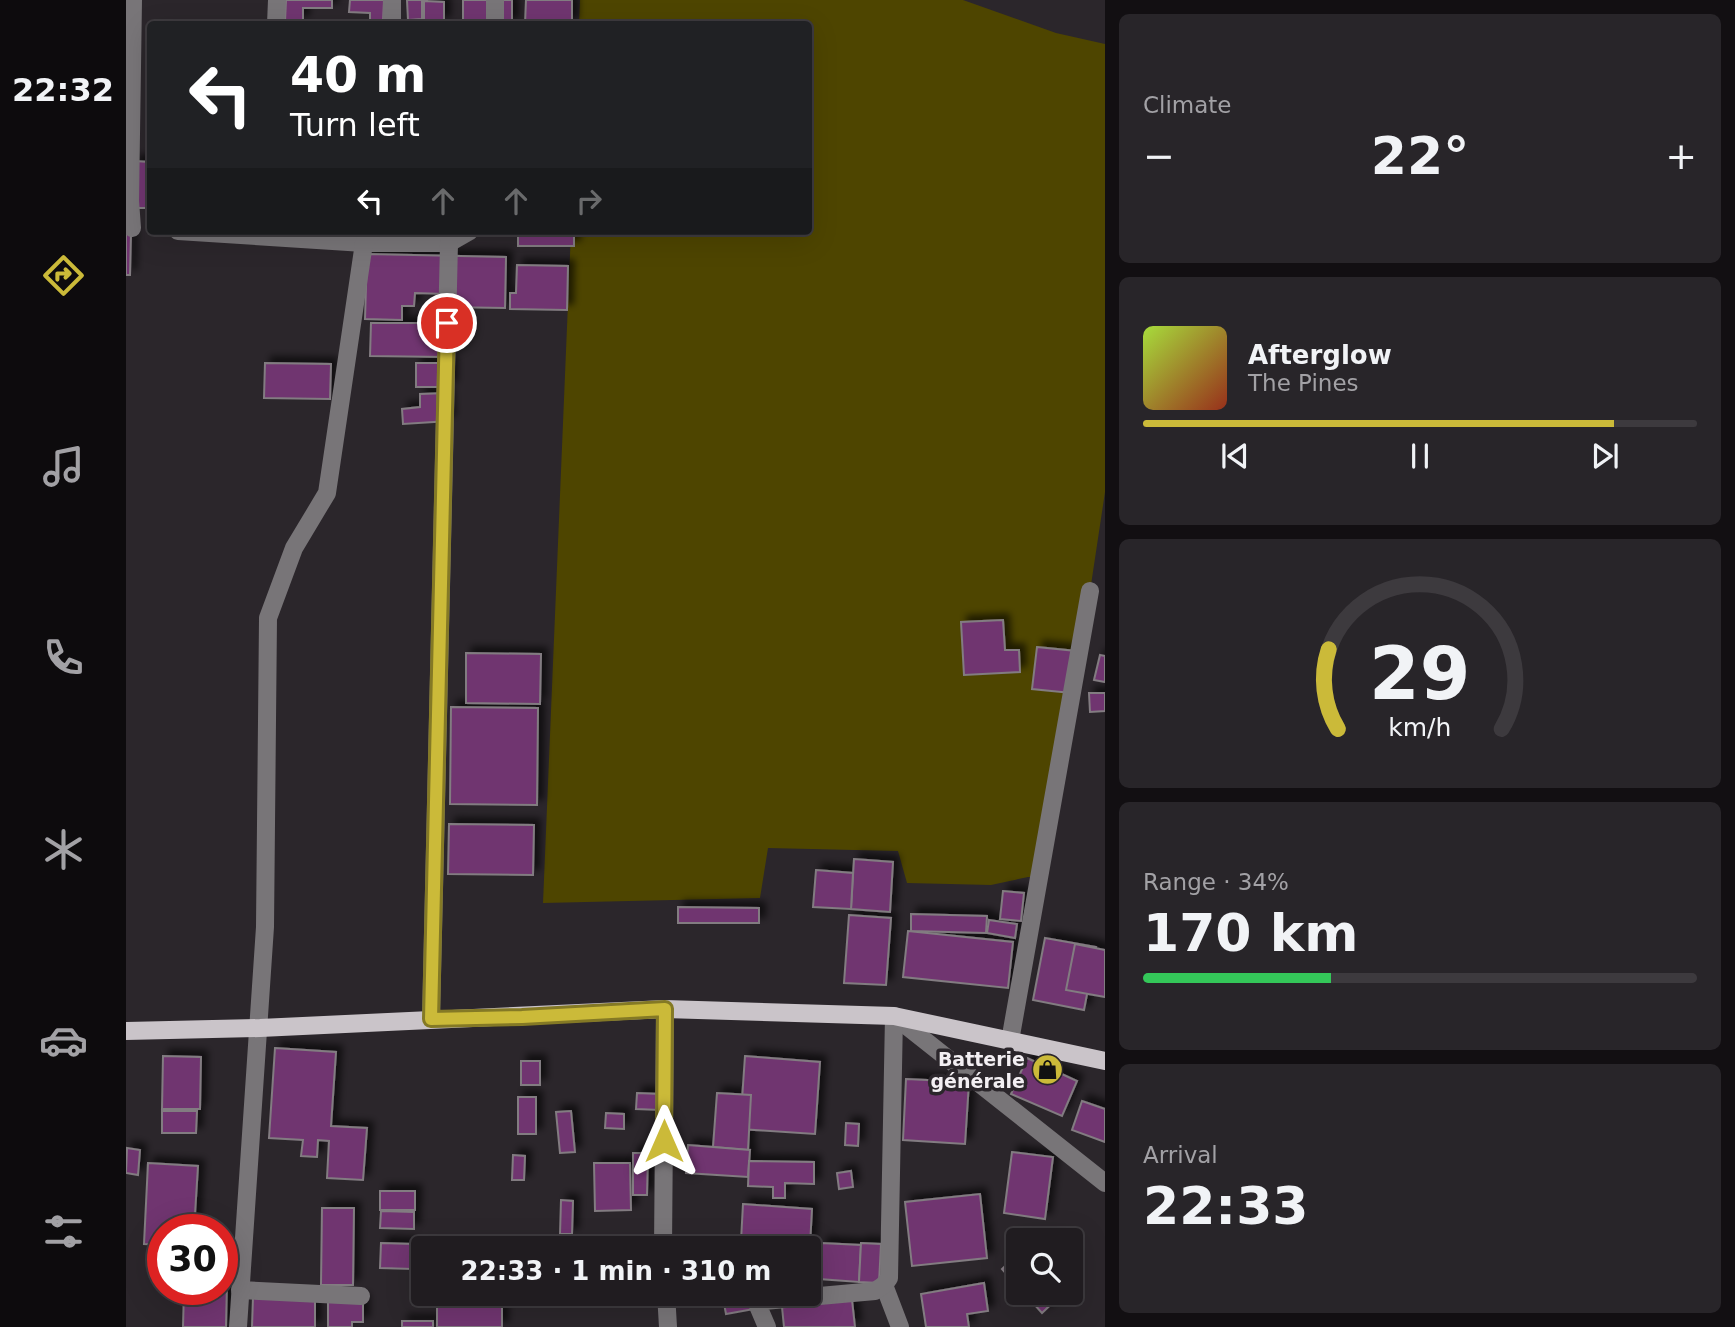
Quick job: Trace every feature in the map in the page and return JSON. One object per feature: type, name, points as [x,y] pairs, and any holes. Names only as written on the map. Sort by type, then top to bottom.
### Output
[{"type":"main road","points":[[126,1031],[260,1028],[665,1009],[894,1016],[1105,1061]]},
{"type":"street","points":[[133,0],[130,201],[136,228]]},
{"type":"street","points":[[276,21],[277,0]]},
{"type":"street","points":[[392,0],[392,21]]},
{"type":"street","points":[[495,0],[495,21]]},
{"type":"street","points":[[305,235],[449,243],[463,235]]},
{"type":"street","points":[[238,1327],[265,926],[268,618],[294,548],[327,493],[368,237]]},
{"type":"street","points":[[431,1019],[449,243]]},
{"type":"street","points":[[1010,1041],[1090,591]]},
{"type":"street","points":[[663,1236],[665,1009]]},
{"type":"street","points":[[894,1016],[1105,1183]]},
{"type":"street","points":[[767,1327],[758,1306],[764,1301],[875,1291],[889,1278],[894,1016]]},
{"type":"street","points":[[884,1285],[900,1327]]},
{"type":"street","points":[[240,1290],[361,1296]]},
{"type":"street","points":[[667,1306],[668,1327]]},
{"type":"shaded area","points":[[580,0],[963,0],[1056,33],[1105,44],[1105,492],[1047,877],[1028,877],[991,885],[907,883],[898,851],[768,848],[760,898],[543,903],[571,235],[812,235],[812,21],[579,21]]},
{"type":"building","points":[[286,0],[332,0],[332,8],[303,8],[303,21],[285,21]]},
{"type":"building","points":[[350,0],[384,0],[383,21],[370,20],[370,13],[349,12]]},
{"type":"building","points":[[407,0],[422,0],[422,19],[408,20]]},
{"type":"building","points":[[463,0],[512,0],[512,21],[463,20]]},
{"type":"building","points":[[526,0],[572,0],[572,21],[525,21]]},
{"type":"building","points":[[424,1],[444,2],[444,21],[424,21]]},
{"type":"building","points":[[134,161],[147,162],[147,208],[133,208]]},
{"type":"building","points":[[126,233],[131,233],[130,275],[126,275]]},
{"type":"building","points":[[518,235],[574,235],[574,246],[518,246]]},
{"type":"building","points":[[367,254],[506,257],[505,308],[445,307],[445,294],[415,293],[414,306],[402,306],[402,320],[365,319]]},
{"type":"building","points":[[517,265],[568,266],[567,310],[510,309],[510,293],[516,293]]},
{"type":"building","points":[[371,323],[419,323],[420,333],[445,334],[445,357],[370,356]]},
{"type":"building","points":[[265,363],[331,364],[330,399],[264,398]]},
{"type":"building","points":[[416,363],[451,363],[451,387],[416,387]]},
{"type":"building","points":[[447,393],[449,421],[403,424],[402,409],[420,407],[420,394]]},
{"type":"building","points":[[1003,620],[1005,650],[1019,650],[1020,672],[964,675],[961,622]]},
{"type":"building","points":[[1037,647],[1076,651],[1071,693],[1032,689]]},
{"type":"building","points":[[466,653],[541,654],[540,704],[466,703]]},
{"type":"building","points":[[1100,655],[1105,656],[1105,682],[1094,680]]},
{"type":"building","points":[[1089,693],[1105,693],[1105,711],[1090,712]]},
{"type":"building","points":[[451,707],[538,708],[537,805],[450,804]]},
{"type":"building","points":[[449,824],[534,825],[533,875],[448,874]]},
{"type":"building","points":[[854,859],[893,862],[890,912],[851,909]]},
{"type":"building","points":[[816,870],[853,873],[851,909],[813,907]]},
{"type":"building","points":[[1003,891],[1024,893],[1021,921],[1000,919]]},
{"type":"building","points":[[678,907],[759,908],[759,923],[678,923]]},
{"type":"building","points":[[911,914],[987,916],[986,933],[911,931]]},
{"type":"building","points":[[849,915],[891,918],[886,985],[844,983]]},
{"type":"building","points":[[989,920],[1017,924],[1015,938],[987,933]]},
{"type":"building","points":[[908,931],[1013,942],[1008,988],[903,977]]},
{"type":"building","points":[[1045,938],[1096,947],[1084,1010],[1033,1000]]},
{"type":"building","points":[[1075,944],[1105,950],[1105,997],[1066,990]]},
{"type":"building","points":[[275,1048],[336,1052],[331,1126],[367,1128],[363,1180],[327,1178],[329,1141],[318,1140],[317,1157],[301,1156],[303,1140],[269,1138]]},
{"type":"building","points":[[163,1056],[201,1057],[200,1109],[162,1109]]},
{"type":"building","points":[[745,1056],[820,1062],[815,1134],[740,1129]]},
{"type":"building","points":[[1027,1058],[1077,1081],[1062,1116],[1011,1094]]},
{"type":"building","points":[[521,1061],[540,1061],[540,1085],[521,1085]]},
{"type":"building","points":[[906,1079],[969,1082],[965,1144],[903,1140]]},
{"type":"building","points":[[637,1093],[661,1094],[660,1110],[636,1109]]},
{"type":"building","points":[[717,1093],[751,1095],[748,1150],[713,1147]]},
{"type":"building","points":[[518,1097],[536,1097],[536,1134],[518,1134]]},
{"type":"building","points":[[1082,1101],[1105,1109],[1105,1142],[1072,1130]]},
{"type":"building","points":[[162,1111],[197,1111],[196,1133],[162,1133]]},
{"type":"building","points":[[571,1111],[575,1152],[560,1153],[556,1112]]},
{"type":"building","points":[[606,1113],[624,1114],[624,1129],[605,1128]]},
{"type":"building","points":[[846,1123],[859,1124],[858,1146],[845,1145]]},
{"type":"building","points":[[688,1145],[750,1150],[748,1177],[686,1173]]},
{"type":"building","points":[[127,1148],[140,1150],[138,1175],[126,1173]]},
{"type":"building","points":[[1012,1152],[1053,1157],[1045,1219],[1004,1213]]},
{"type":"building","points":[[633,1153],[648,1153],[647,1195],[633,1195]]},
{"type":"building","points":[[513,1155],[525,1156],[524,1180],[512,1180]]},
{"type":"building","points":[[749,1161],[814,1162],[814,1184],[785,1183],[785,1198],[773,1198],[773,1187],[748,1186]]},
{"type":"building","points":[[148,1163],[198,1166],[195,1214],[147,1214],[147,1244],[144,1244]]},
{"type":"building","points":[[594,1163],[630,1163],[631,1210],[595,1211]]},
{"type":"building","points":[[851,1171],[853,1187],[839,1189],[837,1173]]},
{"type":"building","points":[[380,1191],[415,1191],[415,1210],[380,1210]]},
{"type":"building","points":[[980,1194],[987,1258],[912,1266],[905,1202]]},
{"type":"building","points":[[561,1200],[573,1201],[572,1234],[560,1234]]},
{"type":"building","points":[[743,1204],[812,1209],[810,1236],[741,1236]]},
{"type":"building","points":[[322,1208],[354,1208],[353,1285],[321,1285]]},
{"type":"building","points":[[381,1211],[414,1212],[414,1229],[380,1228]]},
{"type":"building","points":[[381,1243],[411,1244],[411,1269],[380,1268]]},
{"type":"building","points":[[821,1243],[861,1245],[859,1282],[821,1279]]},
{"type":"building","points":[[861,1243],[881,1244],[879,1283],[859,1282]]},
{"type":"building","points":[[984,1283],[988,1311],[967,1314],[969,1327],[926,1327],[921,1294]]},
{"type":"building","points":[[253,1297],[315,1298],[315,1327],[252,1327]]},
{"type":"building","points":[[328,1300],[363,1300],[363,1322],[352,1322],[352,1327],[328,1327]]},
{"type":"building","points":[[852,1300],[855,1327],[784,1327],[782,1307],[821,1306],[821,1303]]},
{"type":"building","points":[[184,1305],[226,1305],[226,1327],[183,1327]]},
{"type":"building","points":[[1035,1305],[1050,1305],[1042,1313]]},
{"type":"building","points":[[437,1306],[502,1306],[502,1327],[437,1327]]},
{"type":"building","points":[[724,1306],[753,1306],[754,1309],[726,1314]]},
{"type":"building","points":[[402,1321],[433,1321],[433,1327],[402,1327]]},
{"type":"place","name":"Batterie générale","points":[[1048,1070]]},
{"type":"route","points":[[447,323],[431,1019],[665,1009],[664,1141]]}]
